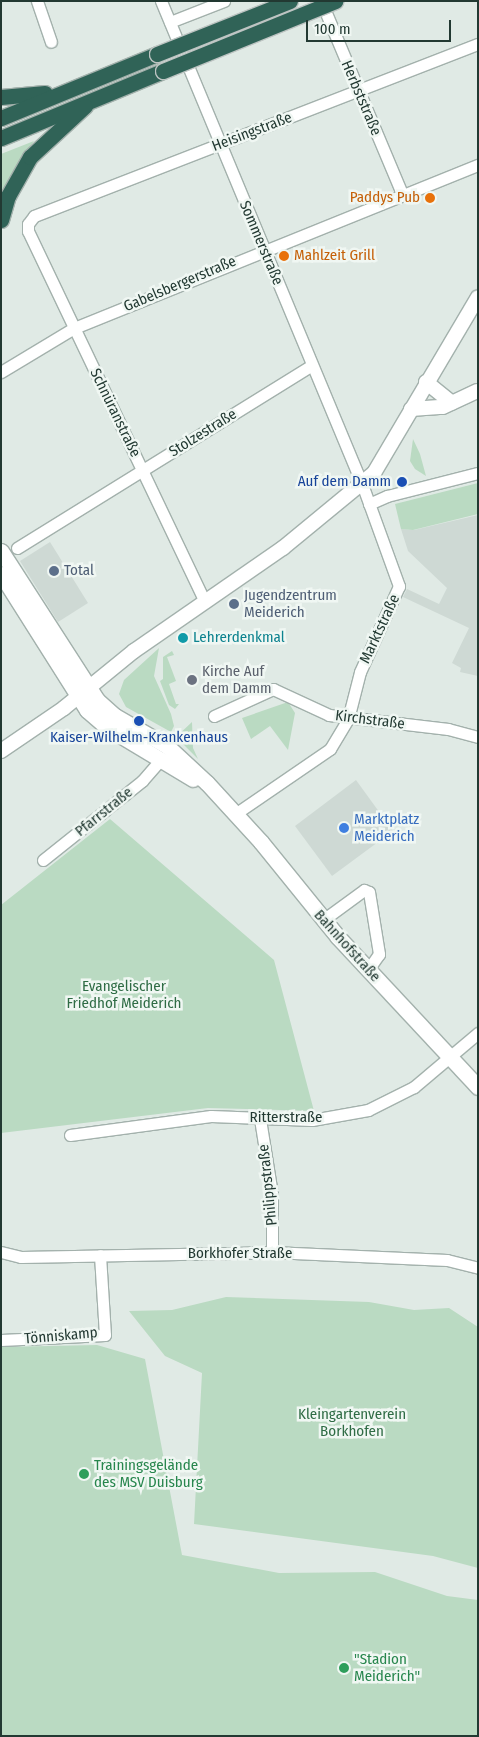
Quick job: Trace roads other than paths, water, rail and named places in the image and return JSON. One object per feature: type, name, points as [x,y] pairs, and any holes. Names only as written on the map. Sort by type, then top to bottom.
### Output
[{"type":"highway","points":[[1,118],[290,1]]},
{"type":"highway","points":[[1,138],[96,97],[335,1]]},
{"type":"highway","points":[[1,97],[64,91]]},
{"type":"highway","points":[[1,220],[8,196],[30,157],[55,131],[96,97]]},
{"type":"main road","points":[[1,551],[82,694]]},
{"type":"main road","points":[[1,574],[82,694]]},
{"type":"main road","name":"Bahnhofstraße","points":[[82,694],[108,728],[160,759],[222,800]]},
{"type":"main road","name":"Bahnhofstraße","points":[[82,694],[115,716],[167,746],[222,800],[236,814],[323,920],[478,1087]]},
{"type":"street","points":[[37,1],[51,42]]},
{"type":"street","name":"Sommerstraße","points":[[161,1],[362,484]]},
{"type":"street","points":[[170,22],[224,1]]},
{"type":"street","name":"Herbststraße","points":[[321,1],[402,194]]},
{"type":"street","name":"Heisingstraße","points":[[28,224],[34,216],[478,44]]},
{"type":"street","name":"Gabelsbergerstraße","points":[[1,372],[74,328],[264,249],[478,165]]},
{"type":"street","name":"Schnüranstraße","points":[[28,224],[28,231],[205,602]]},
{"type":"street","points":[[1,751],[82,694],[134,651],[302,534],[362,484],[380,465],[426,382],[478,297]]},
{"type":"street","name":"Stolzestraße","points":[[17,548],[312,365]]},
{"type":"street","points":[[426,382],[452,403]]},
{"type":"street","points":[[411,409],[452,403],[478,391]]},
{"type":"street","points":[[370,504],[387,496],[478,474]]},
{"type":"street","points":[[362,484],[387,496]]},
{"type":"street","name":"Marktstraße","points":[[236,814],[330,749],[348,720],[360,672],[399,586],[362,484]]},
{"type":"street","name":"Kirchstraße","points":[[214,716],[272,688],[300,704],[348,720],[448,729],[478,737]]},
{"type":"street","name":"Pfarrstraße","points":[[43,860],[142,781],[160,759]]},
{"type":"street","points":[[323,920],[364,890],[369,892],[379,954],[368,970]]},
{"type":"street","name":"Ritterstraße","points":[[70,1135],[211,1116],[312,1120],[368,1110],[408,1091],[478,1033]]},
{"type":"street","name":"Philippstraße","points":[[260,1118],[272,1194],[272,1252]]},
{"type":"street","name":"Borkhofer Straße","points":[[1,1252],[21,1257],[272,1252],[447,1260],[478,1268]]},
{"type":"street","name":"Tönniskamp","points":[[1,1340],[104,1335],[100,1255]]},
{"type":"place","name":"Paddys Pub","points":[[430,198]]},
{"type":"place","name":"Mahlzeit Grill","points":[[284,256]]},
{"type":"place","name":"Auf dem Damm","points":[[402,482]]},
{"type":"place","name":"Total","points":[[54,571]]},
{"type":"place","name":"Jugendzentrum Meiderich","points":[[234,604]]},
{"type":"place","name":"Lehrerdenkmal","points":[[183,638]]},
{"type":"place","name":"Kirche Auf dem Damm","points":[[192,680]]},
{"type":"place","name":"Kaiser-Wilhelm-Krankenhaus","points":[[139,721]]},
{"type":"place","name":"Marktplatz Meiderich","points":[[344,828]]},
{"type":"place","name":"Trainingsgelände des MSV Duisburg","points":[[84,1474]]},
{"type":"place","name":"\"Stadion Meiderich\"","points":[[344,1668]]},
{"type":"park label","name":"Evangelischer Friedhof Meiderich","points":[[124,994]]},
{"type":"park label","name":"Kleingartenverein Borkhofen","points":[[352,1422]]}]
